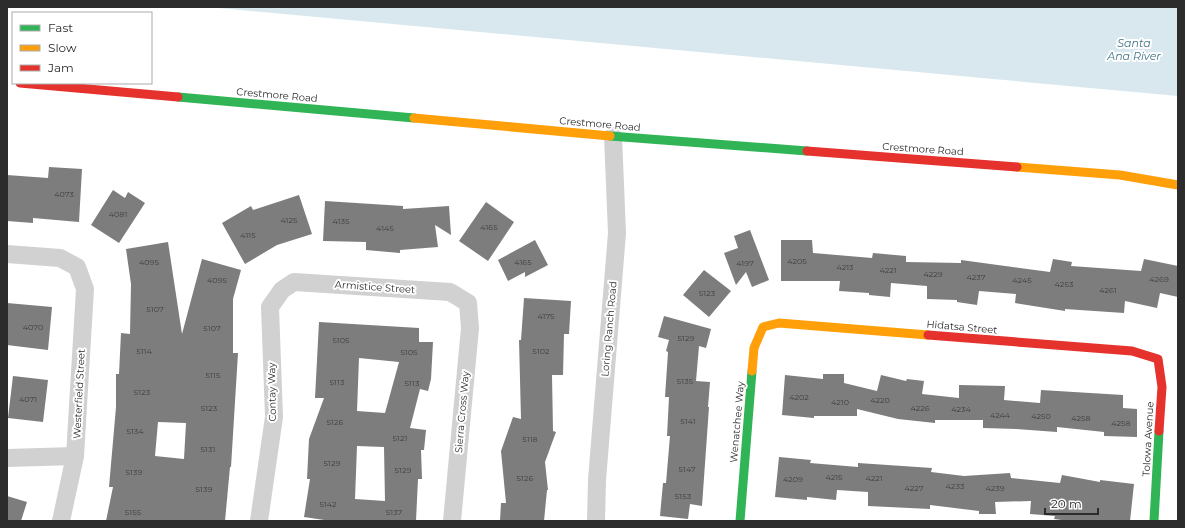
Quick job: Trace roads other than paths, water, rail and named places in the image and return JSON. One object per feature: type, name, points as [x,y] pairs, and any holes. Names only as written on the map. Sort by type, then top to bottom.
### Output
[{"type":"street","name":"Crestmore Road","points":[[31,84],[613,136],[1112,174],[1178,185]]},
{"type":"street","name":"Loring Ranch Road","points":[[596,521],[597,480],[617,233],[613,136]]},
{"type":"street","name":"Westerfield Street","points":[[7,254],[60,258],[77,267],[85,289],[75,456],[61,521]]},
{"type":"street","name":"Armistice Street","points":[[282,290],[294,282],[450,292],[468,303]]},
{"type":"street","name":"Contay Way","points":[[259,521],[274,417],[270,307],[282,290]]},
{"type":"street","name":"Sierra Cross Way","points":[[452,521],[470,328],[468,303]]},
{"type":"street","name":"Hidatsa Street","points":[[763,327],[779,323],[1132,351],[1158,359]]},
{"type":"street","name":"Wenatchee Way","points":[[740,521],[754,348],[763,327]]},
{"type":"street","name":"Tolowa Avenue","points":[[1154,521],[1162,387],[1158,359]]},
{"type":"street","points":[[7,458],[75,456]]},
{"type":"water","name":"Santa Ana River","points":[[208,7],[1178,7],[1178,96]]}]
